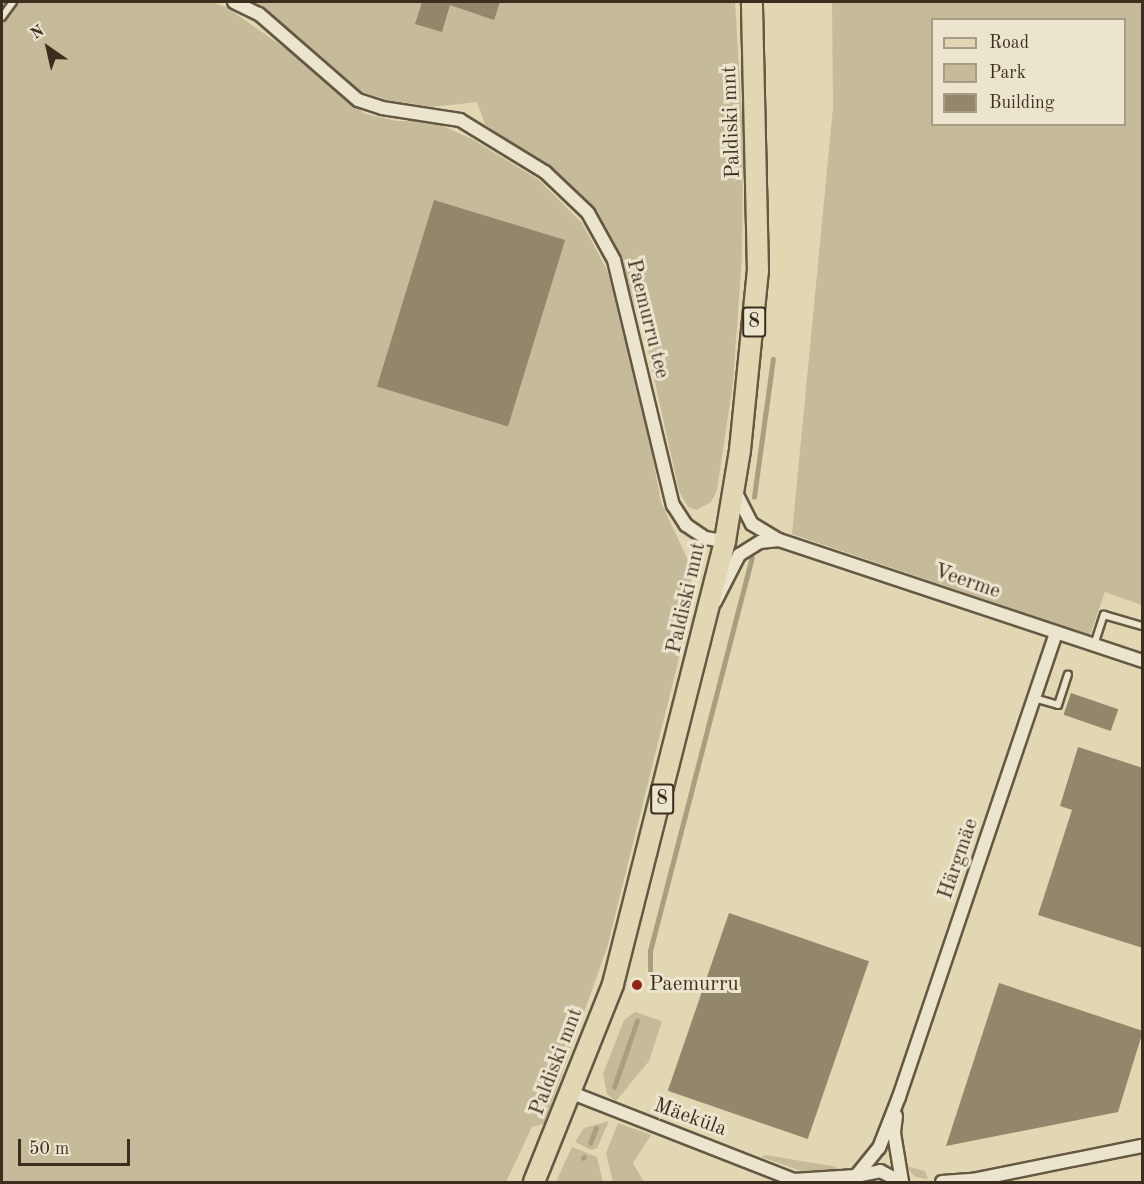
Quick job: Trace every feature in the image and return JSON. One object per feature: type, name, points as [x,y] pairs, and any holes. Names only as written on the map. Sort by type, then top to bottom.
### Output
[{"type":"main road","name":"Paldiski mnt","points":[[534,1182],[572,1093],[613,984],[709,614],[724,542],[733,486],[758,272],[752,2]]},
{"type":"street","name":"Paemurru tee","points":[[234,2],[259,14],[358,100],[382,108],[460,120],[545,172],[588,213],[614,260],[673,505],[686,525],[705,538],[724,542]]},
{"type":"street","name":"Veerme","points":[[733,486],[747,518],[779,540],[1143,661]]},
{"type":"street","points":[[709,614],[739,555],[760,542],[779,540]]},
{"type":"street","name":"Härgmäe","points":[[853,1179],[879,1148],[899,1097],[1056,633]]},
{"type":"street","name":"Mäeküla","points":[[572,1093],[796,1181],[853,1179],[880,1170],[902,1182]]},
{"type":"street","name":"Härgmäe","points":[[899,1097],[894,1133],[902,1182]]},
{"type":"street","points":[[942,1182],[971,1181],[1143,1146]]},
{"type":"lane","points":[[2,17],[13,2]]},
{"type":"lane","points":[[1094,645],[1104,615],[1143,626]]},
{"type":"lane","points":[[1034,698],[1058,705],[1068,675]]},
{"type":"green space","points":[[2,2],[211,2],[226,7],[292,53],[365,114],[397,121],[431,121],[472,139],[539,180],[582,223],[608,272],[642,400],[661,502],[690,565],[691,594],[680,654],[607,948],[544,1124],[532,1127],[506,1182],[2,1182]]},
{"type":"green space","points":[[247,2],[735,2],[743,135],[742,256],[733,383],[717,490],[711,502],[697,510],[688,507],[679,491],[645,337],[618,252],[599,216],[571,185],[485,124],[477,102],[431,107],[388,100],[359,91],[272,15]]},
{"type":"green space","points":[[832,2],[1142,2],[1142,605],[1105,592],[1090,635],[792,534],[833,108]]},
{"type":"green space","points":[[635,1012],[662,1021],[649,1061],[616,1101],[607,1094],[603,1074],[624,1020]]},
{"type":"green space","points":[[609,1121],[597,1148],[591,1150],[575,1142],[584,1128]]},
{"type":"green space","points":[[618,1123],[651,1135],[633,1163],[644,1182],[613,1182],[606,1153]]},
{"type":"green space","points":[[572,1147],[597,1157],[603,1182],[556,1182]]},
{"type":"green space","points":[[765,1155],[832,1166],[843,1170],[804,1172],[761,1157]]},
{"type":"green space","points":[[906,1166],[925,1171],[928,1179],[915,1177]]},
{"type":"building","points":[[422,2],[500,2],[494,20],[450,5],[442,32],[415,24]]},
{"type":"building","points":[[434,200],[565,240],[508,427],[377,386]]},
{"type":"building","points":[[1071,693],[1118,709],[1111,731],[1064,715]]},
{"type":"building","points":[[1078,747],[1143,768],[1143,948],[1038,915],[1072,810],[1060,806]]},
{"type":"building","points":[[729,913],[869,961],[808,1139],[668,1091]]},
{"type":"building","points":[[999,983],[1143,1031],[1118,1112],[946,1146]]},
{"type":"waterway","points":[[754,497],[773,359]]},
{"type":"waterway","points":[[650,974],[650,951],[752,558]]},
{"type":"waterway","points":[[614,1087],[637,1021]]},
{"type":"waterway","points":[[590,1143],[596,1128]]},
{"type":"place","name":"Paemurru","points":[[637,985]]}]
